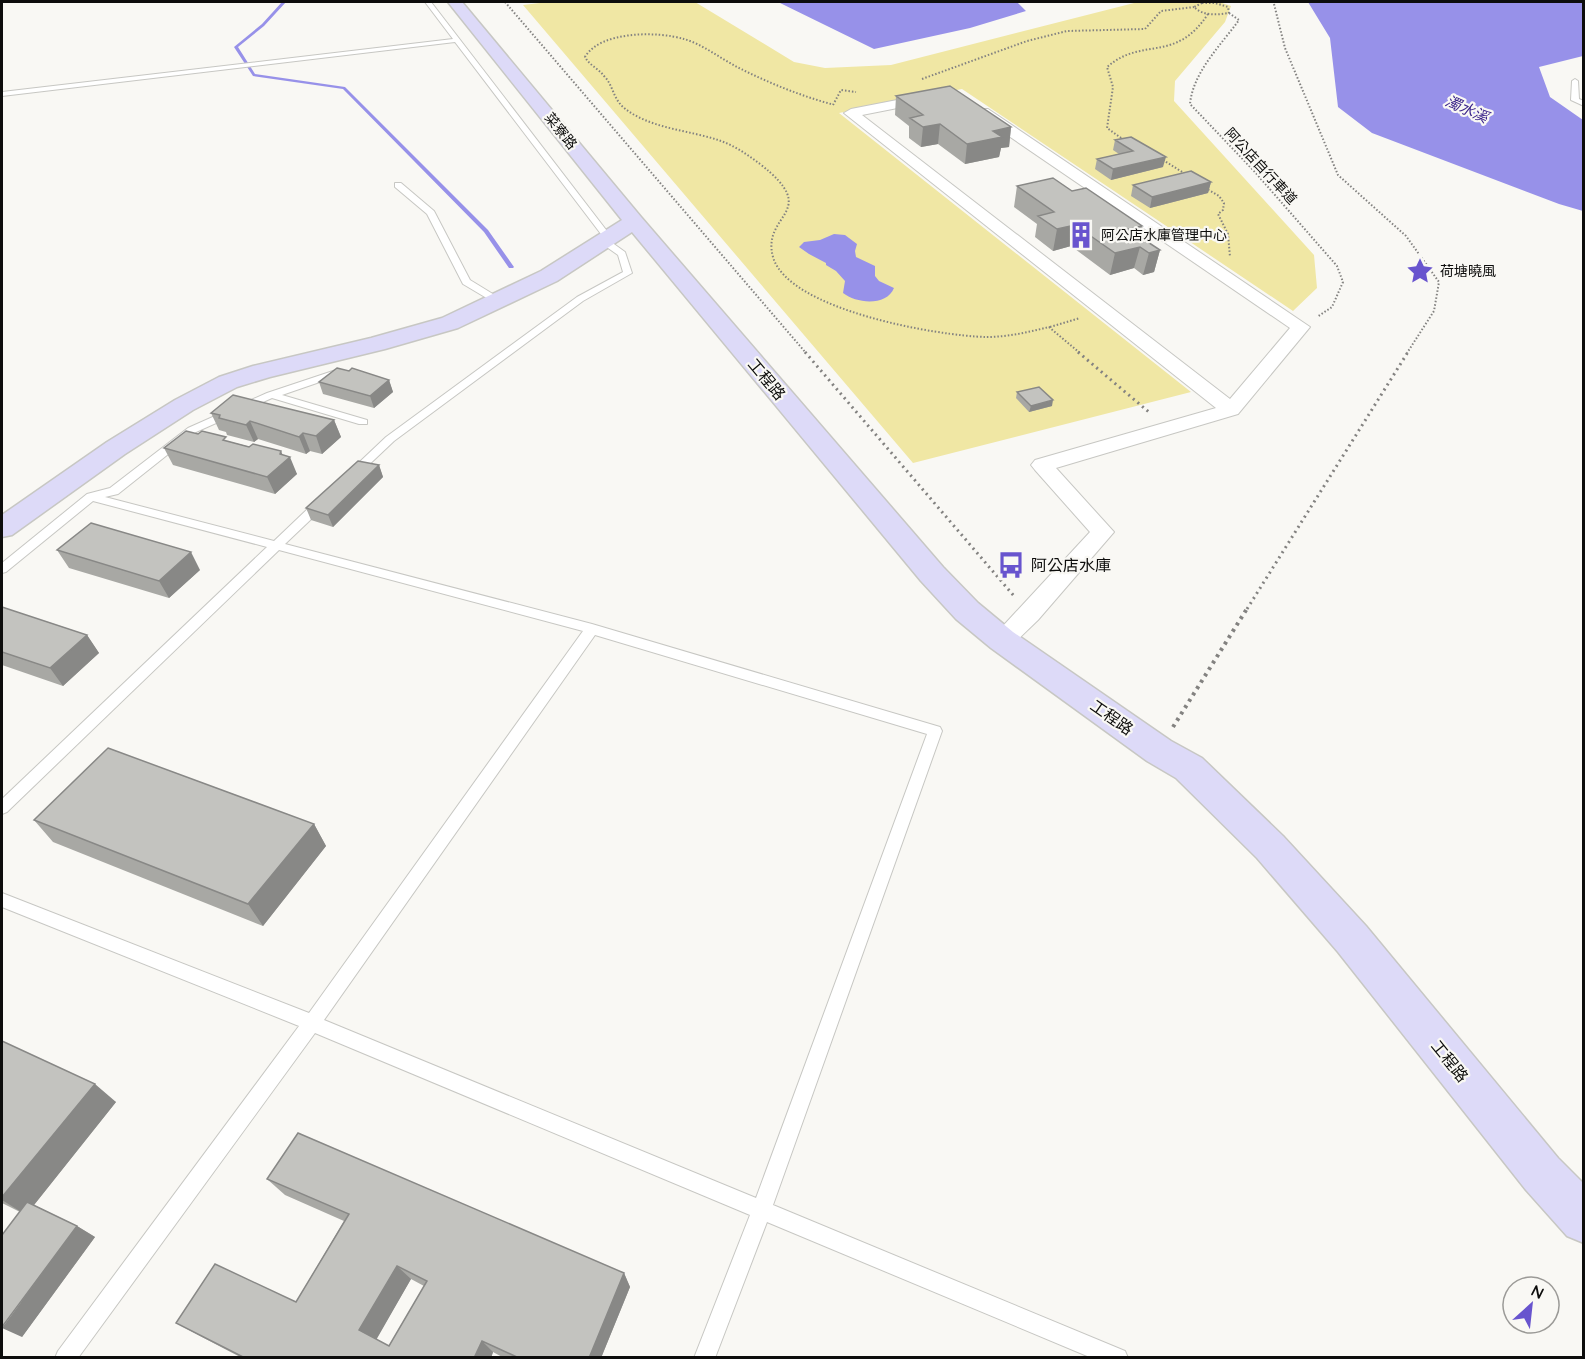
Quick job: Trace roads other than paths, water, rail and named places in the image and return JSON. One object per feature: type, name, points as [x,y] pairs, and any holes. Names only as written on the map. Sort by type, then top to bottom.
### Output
[{"type":"street","name":"菜寮路","points":[[455,2],[609,237]]},
{"type":"street","points":[[943,95],[851,112],[1231,410]]},
{"type":"street","points":[[974,106],[1301,327],[1231,410],[1042,465],[1103,532],[1029,614],[1002,640]]},
{"type":"street","points":[[2,528],[116,448],[184,405],[228,382],[262,371],[377,344],[450,323],[549,276],[609,237]]},
{"type":"street","name":"工程路","points":[[609,237],[967,611],[1002,640],[1159,751],[1189,768],[1270,847],[1352,939],[1542,1174],[1584,1219]]},
{"type":"lane","points":[[346,480],[390,440],[580,299],[628,273],[622,254],[428,2]]},
{"type":"lane","points":[[2,94],[458,40]]},
{"type":"lane","points":[[1575,81],[1575,100],[1584,104]]},
{"type":"lane","points":[[398,185],[431,213],[466,282],[498,301]]},
{"type":"lane","points":[[2,569],[91,497],[114,491],[192,430],[271,395],[336,373]]},
{"type":"lane","points":[[271,395],[363,422]]},
{"type":"lane","points":[[2,808],[275,544],[328,496]]},
{"type":"lane","points":[[91,497],[592,629],[935,730],[762,1209],[704,1358]]},
{"type":"lane","points":[[65,1358],[312,1023],[592,629]]},
{"type":"lane","points":[[2,900],[312,1023],[1118,1358]]},
{"type":"water","points":[[778,2],[1017,2],[1026,11],[970,28],[874,49]]},
{"type":"water","name":"濁水溪","points":[[1308,2],[1583,2],[1583,56],[1539,67],[1550,97],[1583,120],[1583,211],[1372,133],[1338,107],[1330,38]]},
{"type":"water","points":[[834,234],[845,235],[857,244],[856,257],[875,266],[875,276],[879,281],[894,288],[890,294],[885,298],[871,301],[849,297],[843,293],[845,281],[836,271],[799,247],[804,242],[820,240]]},
{"type":"waterway","points":[[284,2],[263,25],[236,47],[254,75],[344,88],[486,231],[511,267]]},
{"type":"place","name":"阿公店水庫管理中心","points":[[1081,235]]},
{"type":"place","name":"荷塘曉風","points":[[1420,271]]},
{"type":"place","name":"阿公店水庫","points":[[1011,565]]}]
